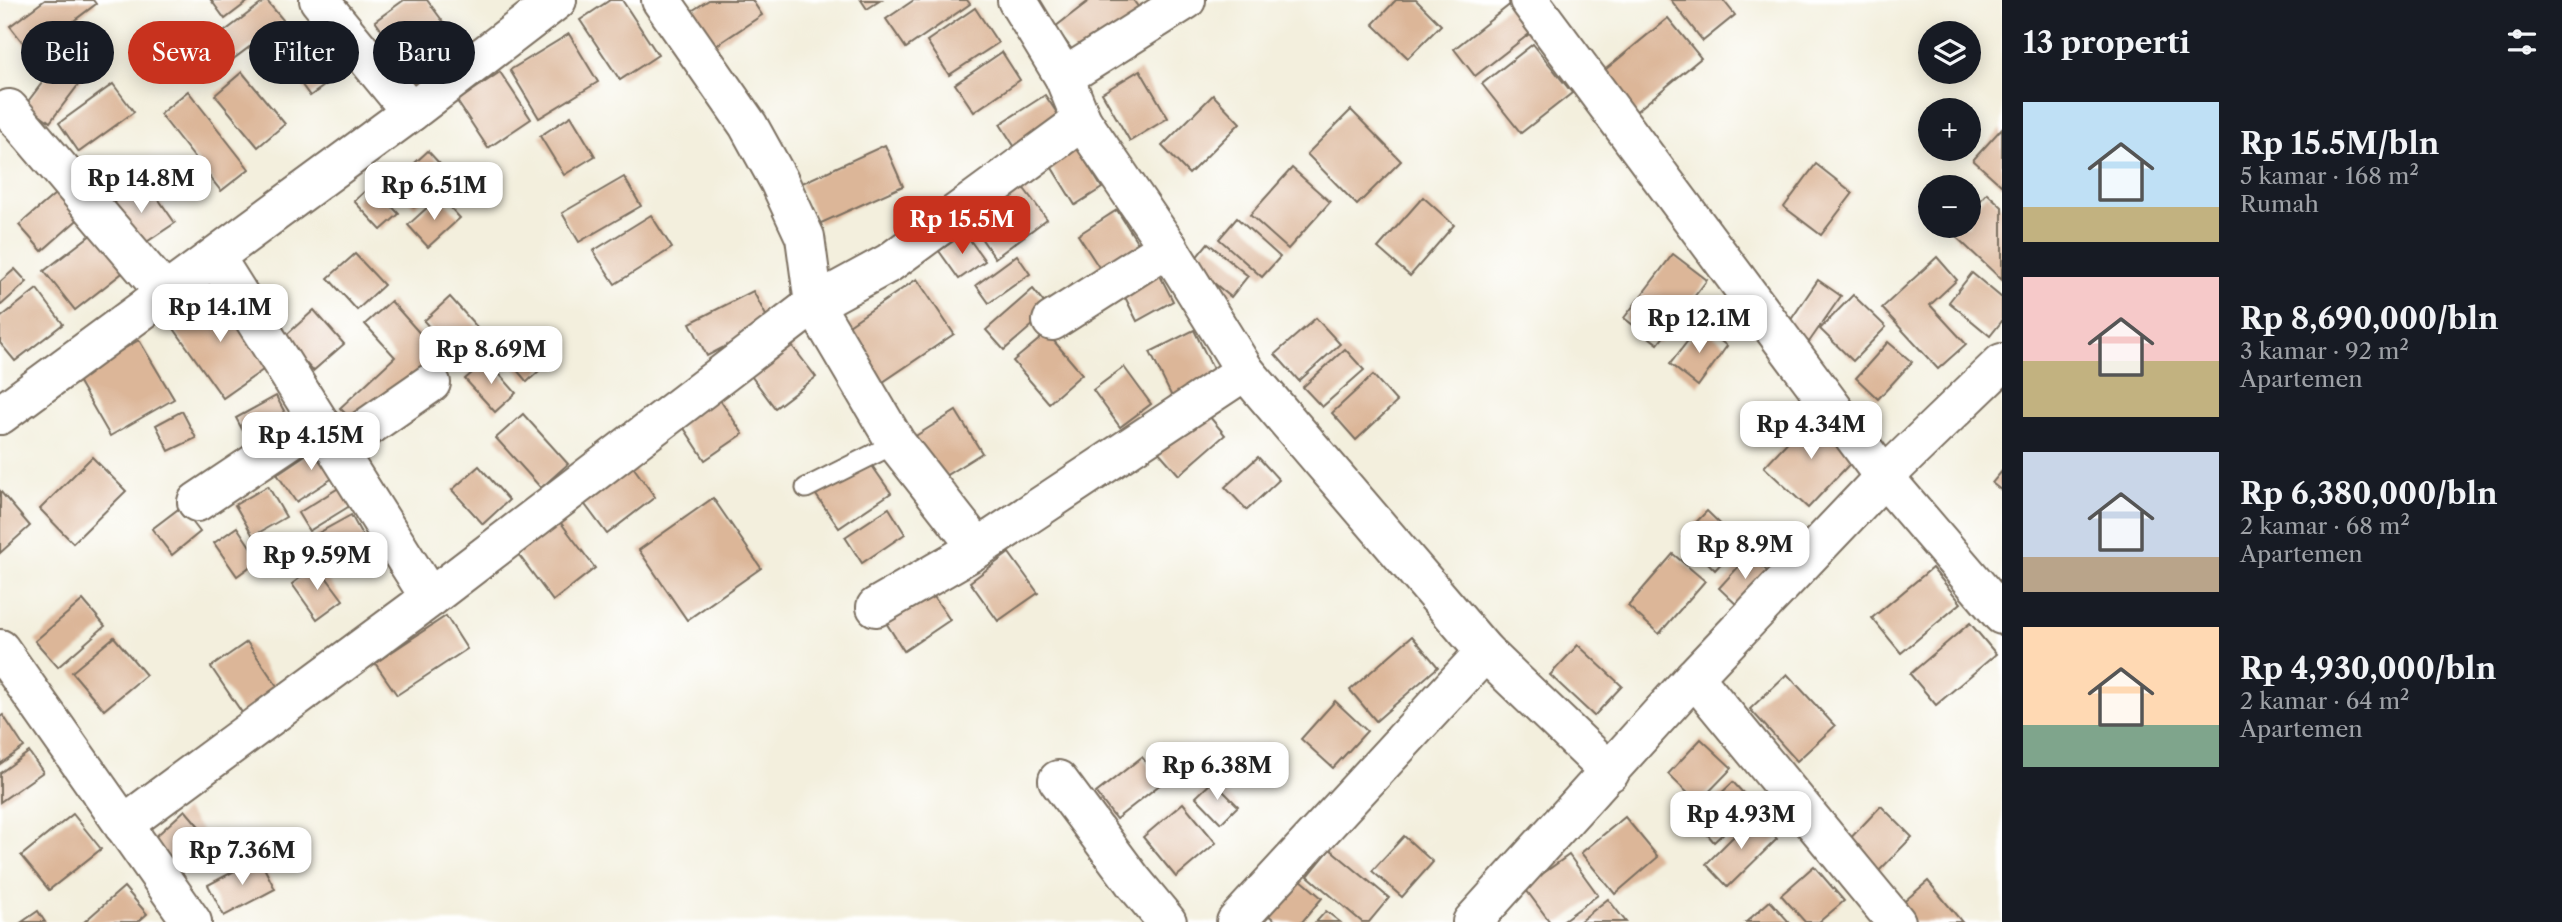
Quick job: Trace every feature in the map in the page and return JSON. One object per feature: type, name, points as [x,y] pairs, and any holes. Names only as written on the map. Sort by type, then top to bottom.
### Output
[{"type":"street","points":[[319,0],[411,112]]},
{"type":"street","points":[[0,415],[411,112],[557,0]]},
{"type":"street","points":[[661,0],[748,125],[779,181],[805,237],[814,304],[896,443],[978,548]]},
{"type":"street","points":[[1017,0],[1064,77],[1082,121],[1168,247],[1245,371],[1485,652],[1610,772]]},
{"type":"street","points":[[1064,77],[1186,0]]},
{"type":"street","points":[[1529,0],[1884,477],[2002,615]]},
{"type":"street","points":[[9,109],[166,294]]},
{"type":"street","points":[[123,825],[430,598],[814,304],[890,263],[1082,121]]},
{"type":"street","points":[[1052,321],[1168,247]]},
{"type":"street","points":[[215,257],[430,598]]},
{"type":"street","points":[[1472,922],[1694,677],[1884,477],[2002,363]]},
{"type":"street","points":[[876,607],[978,548],[1245,371]]},
{"type":"street","points":[[197,502],[431,383]]},
{"type":"street","points":[[0,649],[192,922]]},
{"type":"street","points":[[1236,922],[1485,652]]},
{"type":"street","points":[[1694,677],[1896,922]]},
{"type":"street","points":[[1058,780],[1167,922]]},
{"type":"lane","points":[[806,488],[896,443]]},
{"type":"building","points":[[45,0],[93,0],[96,4],[73,21],[21,21],[21,40],[10,26]]},
{"type":"building","points":[[211,0],[250,0],[225,19]]},
{"type":"building","points":[[266,0],[284,21],[249,21],[249,47],[235,58],[235,24]]},
{"type":"building","points":[[404,0],[427,0],[443,21],[375,21]]},
{"type":"building","points":[[610,0],[622,0],[658,55],[620,80],[580,20]]},
{"type":"building","points":[[709,0],[752,0],[762,15],[714,47],[690,12]]},
{"type":"building","points":[[861,0],[881,0],[867,9]]},
{"type":"building","points":[[914,0],[967,0],[970,4],[906,48],[886,19]]},
{"type":"building","points":[[1090,0],[1133,0],[1142,12],[1080,60],[1055,27]]},
{"type":"building","points":[[1396,0],[1416,0],[1441,25],[1408,58],[1373,24]]},
{"type":"building","points":[[1671,0],[1723,0],[1735,15],[1703,41]]},
{"type":"building","points":[[1512,3],[1533,31],[1475,76],[1454,49]]},
{"type":"building","points":[[975,8],[998,43],[949,75],[927,41]]},
{"type":"building","points":[[1668,18],[1701,58],[1633,114],[1600,74]]},
{"type":"building","points":[[569,34],[598,82],[539,118],[510,70]]},
{"type":"building","points":[[1533,44],[1572,93],[1521,133],[1482,84]]},
{"type":"building","points":[[1002,52],[1020,80],[974,112],[955,84]]},
{"type":"building","points":[[1140,70],[1168,118],[1130,141],[1102,93]]},
{"type":"building","points":[[242,72],[249,84],[252,84],[285,124],[258,147],[215,95],[228,84],[235,84],[235,78]]},
{"type":"building","points":[[500,72],[531,119],[488,148],[457,101]]},
{"type":"building","points":[[41,84],[79,84],[50,122],[26,104]]},
{"type":"building","points":[[113,84],[134,112],[79,152],[59,123]]},
{"type":"building","points":[[301,84],[327,84],[310,96]]},
{"type":"building","points":[[188,91],[249,169],[221,191],[160,114]]},
{"type":"building","points":[[1045,95],[1063,122],[1018,152],[1000,124]]},
{"type":"building","points":[[1213,95],[1240,123],[1189,174],[1162,146]]},
{"type":"building","points":[[1351,110],[1401,161],[1357,205],[1307,154]]},
{"type":"building","points":[[571,116],[595,156],[564,175],[540,136]]},
{"type":"building","points":[[2002,128],[2002,186],[1974,161],[1981,161],[1981,151]]},
{"type":"building","points":[[885,145],[903,186],[819,224],[800,184]]},
{"type":"building","points":[[1076,146],[1102,188],[1075,205],[1049,163]]},
{"type":"building","points":[[428,151],[450,175],[414,207],[393,183]]},
{"type":"building","points":[[1816,164],[1853,193],[1821,235],[1784,207]]},
{"type":"building","points":[[1292,168],[1330,202],[1288,249],[1250,215]]},
{"type":"building","points":[[624,177],[641,206],[579,242],[562,213]]},
{"type":"building","points":[[146,181],[175,223],[136,249],[108,207]]},
{"type":"building","points":[[372,185],[399,214],[381,230],[354,201]]},
{"type":"building","points":[[1022,186],[1047,219],[995,258],[972,225]]},
{"type":"building","points":[[62,188],[84,214],[42,251],[19,225]]},
{"type":"building","points":[[1987,193],[2002,207],[2002,280],[1957,238],[1981,238],[1981,200]]},
{"type":"building","points":[[440,196],[460,218],[428,247],[408,225]]},
{"type":"building","points":[[1423,197],[1454,225],[1410,276],[1378,248]]},
{"type":"building","points":[[1117,210],[1141,248],[1102,272],[1078,235]]},
{"type":"building","points":[[651,215],[672,248],[615,284],[593,251]]},
{"type":"building","points":[[1237,218],[1280,257],[1262,277],[1219,239]]},
{"type":"building","points":[[96,231],[126,270],[75,310],[44,271]]},
{"type":"building","points":[[965,233],[985,261],[959,279],[939,251]]},
{"type":"building","points":[[1208,243],[1248,276],[1231,297],[1191,264]]},
{"type":"building","points":[[355,254],[384,285],[357,310],[328,278]]},
{"type":"building","points":[[1673,254],[1707,280],[1658,344],[1624,318]]},
{"type":"building","points":[[1017,255],[1030,274],[989,303],[976,285]]},
{"type":"building","points":[[1937,257],[1957,280],[1930,305],[1966,344],[1938,369],[1882,308]]},
{"type":"building","points":[[1154,264],[1173,301],[1137,321],[1118,283]]},
{"type":"building","points":[[15,269],[27,282],[0,306],[0,282]]},
{"type":"building","points":[[1972,273],[2002,298],[2002,321],[1990,336],[1949,302]]},
{"type":"building","points":[[917,279],[954,334],[880,384],[843,329]]},
{"type":"building","points":[[1818,280],[1841,296],[1809,342],[1786,327]]},
{"type":"building","points":[[37,289],[63,324],[15,361],[0,343],[0,318]]},
{"type":"building","points":[[1033,289],[1050,310],[1004,350],[986,330]]},
{"type":"building","points":[[218,290],[270,365],[223,398],[170,323]]},
{"type":"building","points":[[753,291],[770,323],[707,356],[690,323]]},
{"type":"building","points":[[1853,295],[1886,327],[1853,361],[1820,329]]},
{"type":"building","points":[[450,297],[477,327],[450,351],[424,321]]},
{"type":"building","points":[[391,301],[440,356],[360,429],[340,408],[395,357],[365,324]]},
{"type":"building","points":[[314,310],[344,344],[313,371],[283,338]]},
{"type":"building","points":[[1316,318],[1340,344],[1299,381],[1275,354]]},
{"type":"building","points":[[1700,325],[1727,346],[1698,386],[1670,364]]},
{"type":"building","points":[[1194,330],[1217,377],[1173,399],[1150,352]]},
{"type":"building","points":[[533,331],[555,356],[527,382],[505,356]]},
{"type":"building","points":[[1047,333],[1082,374],[1049,403],[1013,361]]},
{"type":"building","points":[[786,338],[816,377],[775,408],[746,369]]},
{"type":"building","points":[[139,340],[174,399],[110,436],[76,377]]},
{"type":"building","points":[[1888,342],[1912,362],[1878,399],[1856,378]]},
{"type":"building","points":[[1345,349],[1364,370],[1322,407],[1303,387]]},
{"type":"building","points":[[487,360],[516,393],[495,412],[465,379]]},
{"type":"building","points":[[1124,367],[1151,404],[1120,427],[1093,390]]},
{"type":"building","points":[[1373,375],[1397,402],[1356,440],[1332,413]]},
{"type":"building","points":[[276,396],[290,422],[250,444],[236,418]]},
{"type":"building","points":[[718,397],[743,434],[705,460],[680,422]]},
{"type":"building","points":[[1204,410],[1225,435],[1179,475],[1158,451]]},
{"type":"building","points":[[182,411],[196,438],[169,451],[156,425]]},
{"type":"building","points":[[956,411],[982,453],[940,479],[914,437]]},
{"type":"building","points":[[523,414],[568,464],[541,488],[496,438]]},
{"type":"building","points":[[1814,414],[1858,455],[1808,508],[1764,467]]},
{"type":"building","points":[[326,441],[345,470],[296,502],[277,474]]},
{"type":"building","points":[[92,457],[126,491],[73,543],[40,509]]},
{"type":"building","points":[[1258,457],[1279,480],[1247,510],[1225,487]]},
{"type":"building","points":[[868,460],[891,493],[839,528],[816,495]]},
{"type":"building","points":[[631,464],[655,497],[607,534],[583,502]]},
{"type":"building","points":[[479,466],[509,500],[483,524],[452,490]]},
{"type":"building","points":[[2002,471],[2002,491],[1992,483]]},
{"type":"building","points":[[268,486],[286,517],[253,536],[235,505]]},
{"type":"building","points":[[342,486],[353,504],[309,531],[298,513]]},
{"type":"building","points":[[0,491],[30,526],[0,553]]},
{"type":"building","points":[[713,498],[761,568],[687,620],[639,550]]},
{"type":"building","points":[[181,507],[200,532],[172,555],[152,529]]},
{"type":"building","points":[[889,508],[905,534],[862,563],[845,537]]},
{"type":"building","points":[[1707,511],[1740,543],[1715,570],[1682,537]]},
{"type":"building","points":[[351,515],[370,549],[334,569],[315,535]]},
{"type":"building","points":[[558,519],[595,568],[553,601],[516,551]]},
{"type":"building","points":[[237,527],[259,560],[237,576],[214,543]]},
{"type":"building","points":[[1009,553],[1038,593],[998,621],[970,582]]},
{"type":"building","points":[[1673,554],[1705,581],[1659,634],[1628,606]]},
{"type":"building","points":[[1750,554],[1770,574],[1739,607],[1719,588]]},
{"type":"building","points":[[317,565],[343,600],[317,619],[292,584]]},
{"type":"building","points":[[1932,568],[1961,603],[1901,653],[1872,618]]},
{"type":"building","points":[[930,591],[950,620],[904,651],[885,621]]},
{"type":"building","points":[[83,600],[105,626],[58,667],[35,641]]},
{"type":"building","points":[[446,616],[467,649],[397,695],[375,663]]},
{"type":"building","points":[[1970,623],[1996,654],[1936,705],[1910,674]]},
{"type":"building","points":[[1412,636],[1438,667],[1376,721],[1350,690]]},
{"type":"building","points":[[114,637],[146,675],[104,710],[72,672]]},
{"type":"building","points":[[247,642],[279,689],[243,714],[211,667]]},
{"type":"building","points":[[1578,645],[1622,686],[1594,716],[1550,675]]},
{"type":"building","points":[[1787,674],[1835,726],[1797,761],[1750,709]]},
{"type":"building","points":[[1335,701],[1367,731],[1333,768],[1301,739]]},
{"type":"building","points":[[3,715],[24,747],[0,764],[0,717]]},
{"type":"building","points":[[1701,739],[1732,768],[1698,803],[1668,774]]},
{"type":"building","points":[[29,752],[43,772],[0,802],[0,773]]},
{"type":"building","points":[[1142,757],[1162,783],[1116,819],[1096,793]]},
{"type":"building","points":[[1213,781],[1238,806],[1221,823],[1196,797]]},
{"type":"building","points":[[1733,782],[1754,805],[1714,842],[1694,819]]},
{"type":"building","points":[[1183,803],[1216,843],[1176,877],[1143,837]]},
{"type":"building","points":[[1881,806],[1912,837],[1875,875],[1844,845]]},
{"type":"building","points":[[185,810],[214,844],[182,873],[153,839]]},
{"type":"building","points":[[73,814],[101,849],[49,890],[21,856]]},
{"type":"building","points":[[1754,816],[1777,839],[1728,887],[1706,864]]},
{"type":"building","points":[[1625,817],[1658,857],[1615,894],[1581,853]]},
{"type":"building","points":[[1404,836],[1433,862],[1402,897],[1372,871]]},
{"type":"building","points":[[1330,849],[1389,898],[1369,922],[1362,922],[1308,876]]},
{"type":"building","points":[[1569,855],[1598,895],[1561,922],[1550,922],[1524,887]]},
{"type":"building","points":[[259,858],[275,889],[224,916],[208,885]]},
{"type":"building","points":[[1814,866],[1844,901],[1819,922],[1805,922],[1781,895]]},
{"type":"building","points":[[1293,873],[1322,898],[1302,922],[1277,922],[1262,910]]},
{"type":"building","points":[[1928,881],[1962,922],[1913,922],[1899,906]]},
{"type":"building","points":[[124,887],[147,914],[138,922],[84,922]]},
{"type":"building","points":[[1608,899],[1626,922],[1579,922]]},
{"type":"building","points":[[1770,901],[1789,922],[1746,922]]},
{"type":"building","points":[[38,911],[45,922],[22,922]]},
{"type":"building","points":[[1326,911],[1340,922],[1316,922]]}]
